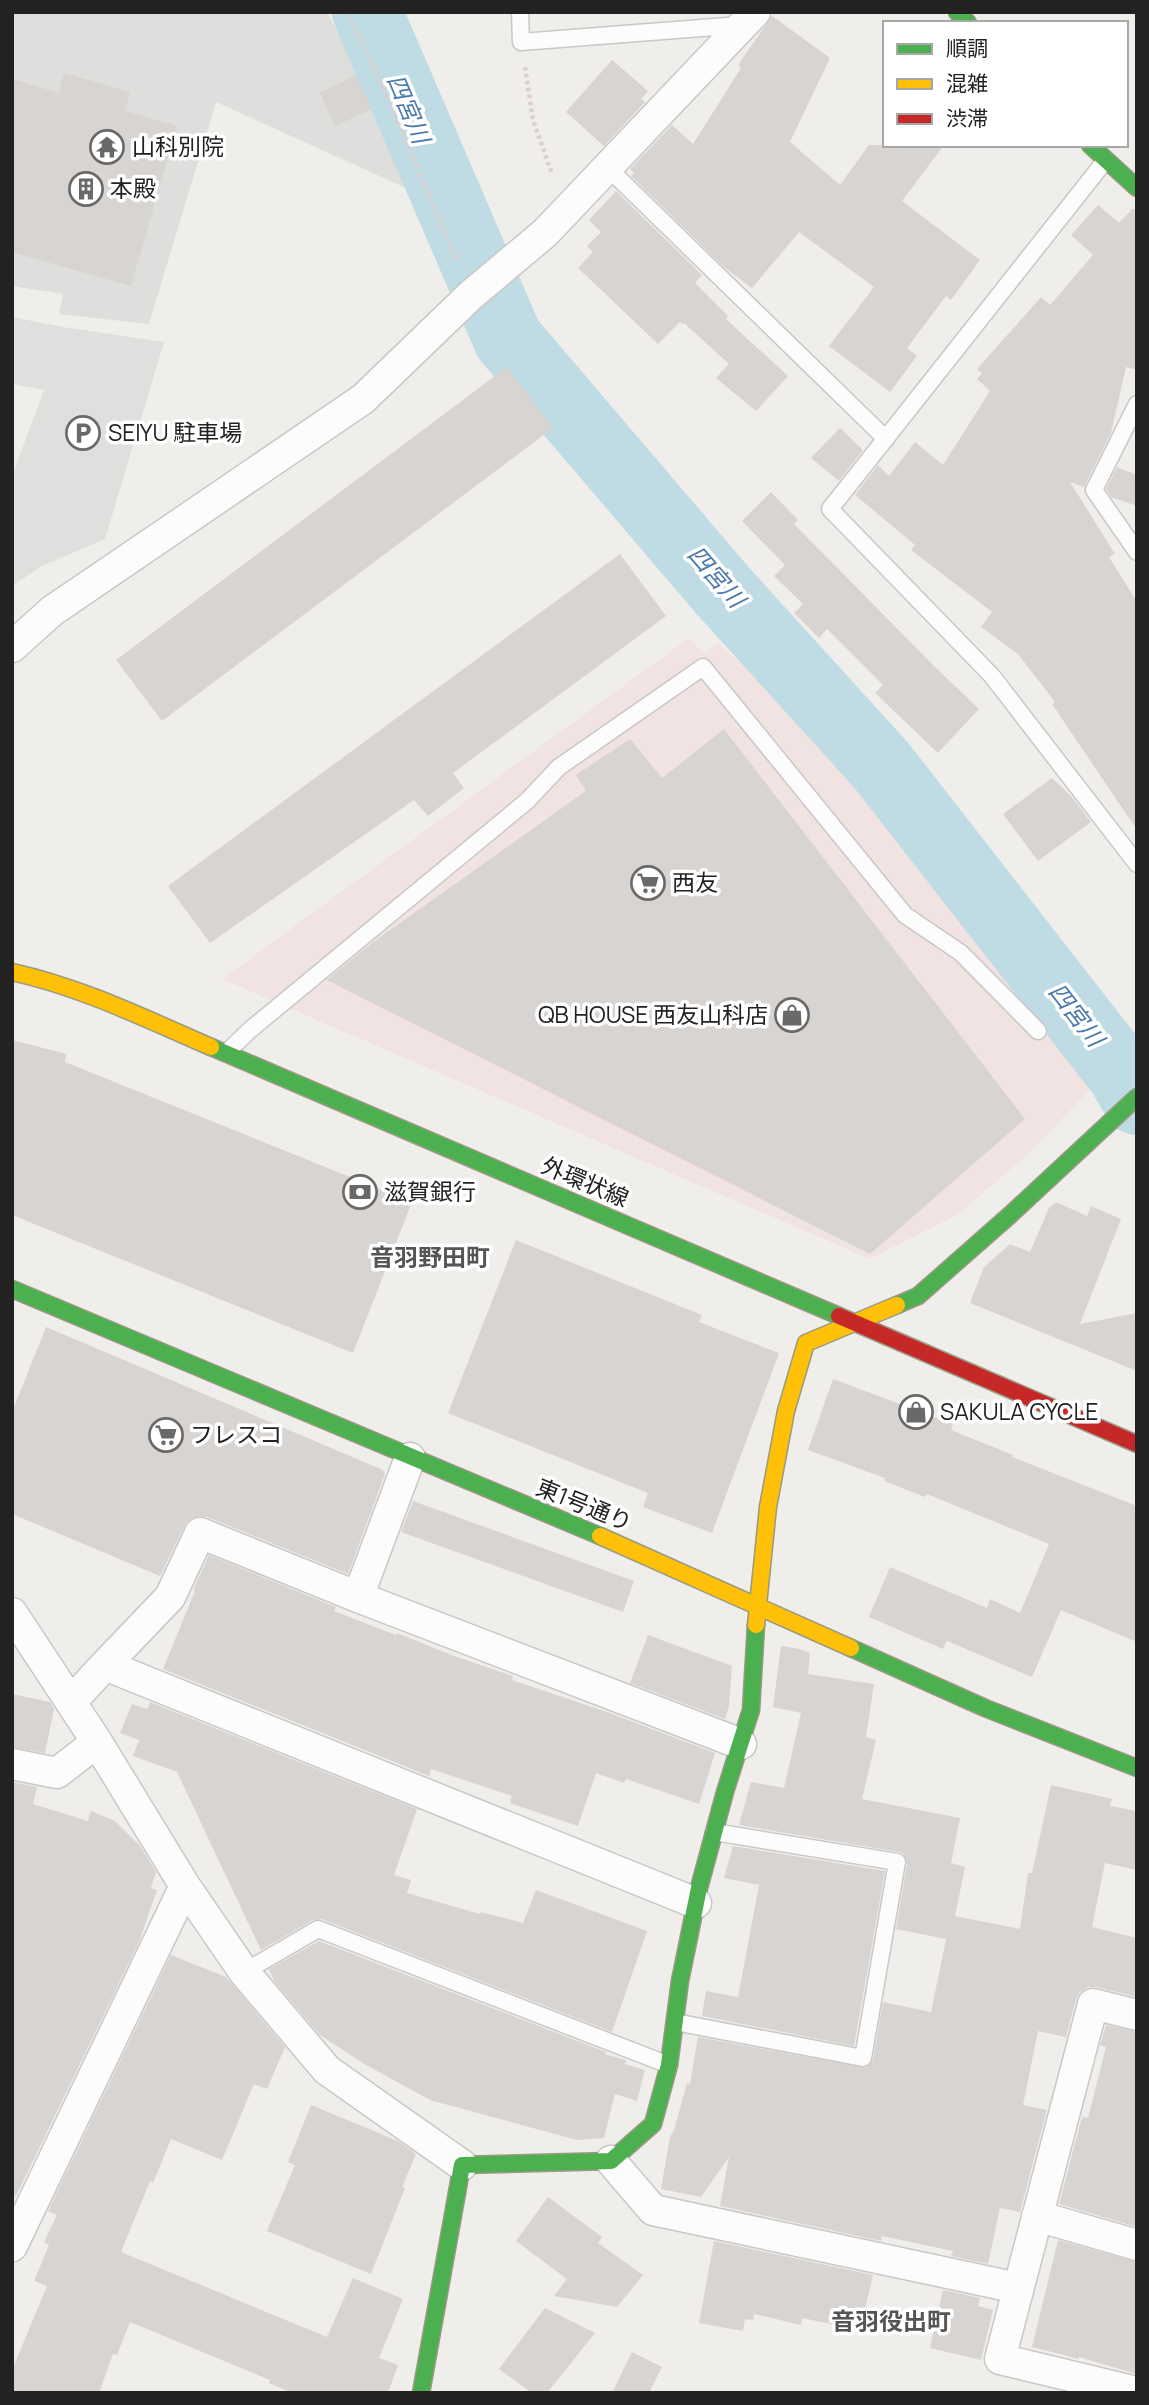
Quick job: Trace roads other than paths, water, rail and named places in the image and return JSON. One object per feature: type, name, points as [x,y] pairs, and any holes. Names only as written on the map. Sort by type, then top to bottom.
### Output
[{"type":"street","points":[[12,647],[52,611],[363,399],[471,295],[545,233],[749,19]]},
{"type":"street","points":[[1092,147],[1137,188]]},
{"type":"street","name":"外環状線","points":[[12,972],[40,978],[134,1013],[1137,1444]]},
{"type":"street","points":[[12,1613],[97,1742],[185,1886],[244,1972],[327,2070],[462,2165],[611,2161],[653,2124],[669,2065],[674,2022],[696,1903],[714,1832],[751,1710],[757,1604],[768,1507],[786,1412],[806,1343],[918,1296],[1137,1097]]},
{"type":"street","name":"東1号通り","points":[[12,1289],[629,1548],[985,1708],[1137,1768]]},
{"type":"street","points":[[358,1597],[410,1458]]},
{"type":"street","points":[[71,1702],[170,1597],[200,1533],[358,1597],[741,1744]]},
{"type":"street","points":[[105,1665],[696,1903]]},
{"type":"street","points":[[12,1764],[57,1773],[97,1742]]},
{"type":"street","points":[[12,2246],[185,1886]]},
{"type":"street","points":[[1137,2015],[1093,2004],[1000,2359],[1137,2392]]},
{"type":"street","points":[[611,2161],[653,2210],[1018,2288]]},
{"type":"street","points":[[421,2393],[462,2165]]},
{"type":"street","points":[[1037,2216],[1137,2245]]},
{"type":"lane","points":[[520,12],[521,42],[749,19]]},
{"type":"lane","points":[[1105,161],[830,509],[992,676],[1137,864]]},
{"type":"lane","points":[[608,168],[886,439]]},
{"type":"lane","points":[[1137,404],[1094,490],[1137,552]]},
{"type":"lane","points":[[226,1053],[527,801],[559,766],[703,667],[905,915],[961,953],[1038,1031]]},
{"type":"lane","points":[[674,2022],[863,2057],[897,1863],[714,1832]]},
{"type":"lane","points":[[244,1972],[318,1929],[669,2065]]},
{"type":"waterway","name":"四宮川","points":[[367,12],[508,339],[723,591],[881,765],[1122,1074],[1137,1100]]},
{"type":"place","name":"山科別院","points":[[107,147]]},
{"type":"place","name":"本殿","points":[[86,189]]},
{"type":"place","name":"SEIYU 駐車場","points":[[83,433]]},
{"type":"place","name":"西友","points":[[648,883]]},
{"type":"place","name":"QB HOUSE 西友山科店","points":[[792,1015]]},
{"type":"place","name":"滋賀銀行","points":[[360,1192]]},
{"type":"place","name":"SAKULA CYCLE","points":[[916,1412]]},
{"type":"place","name":"フレスコ","points":[[166,1435]]},
{"type":"district","name":"音羽野田町","points":[[430,1258]]},
{"type":"district","name":"音羽役出町","points":[[891,2322]]}]
